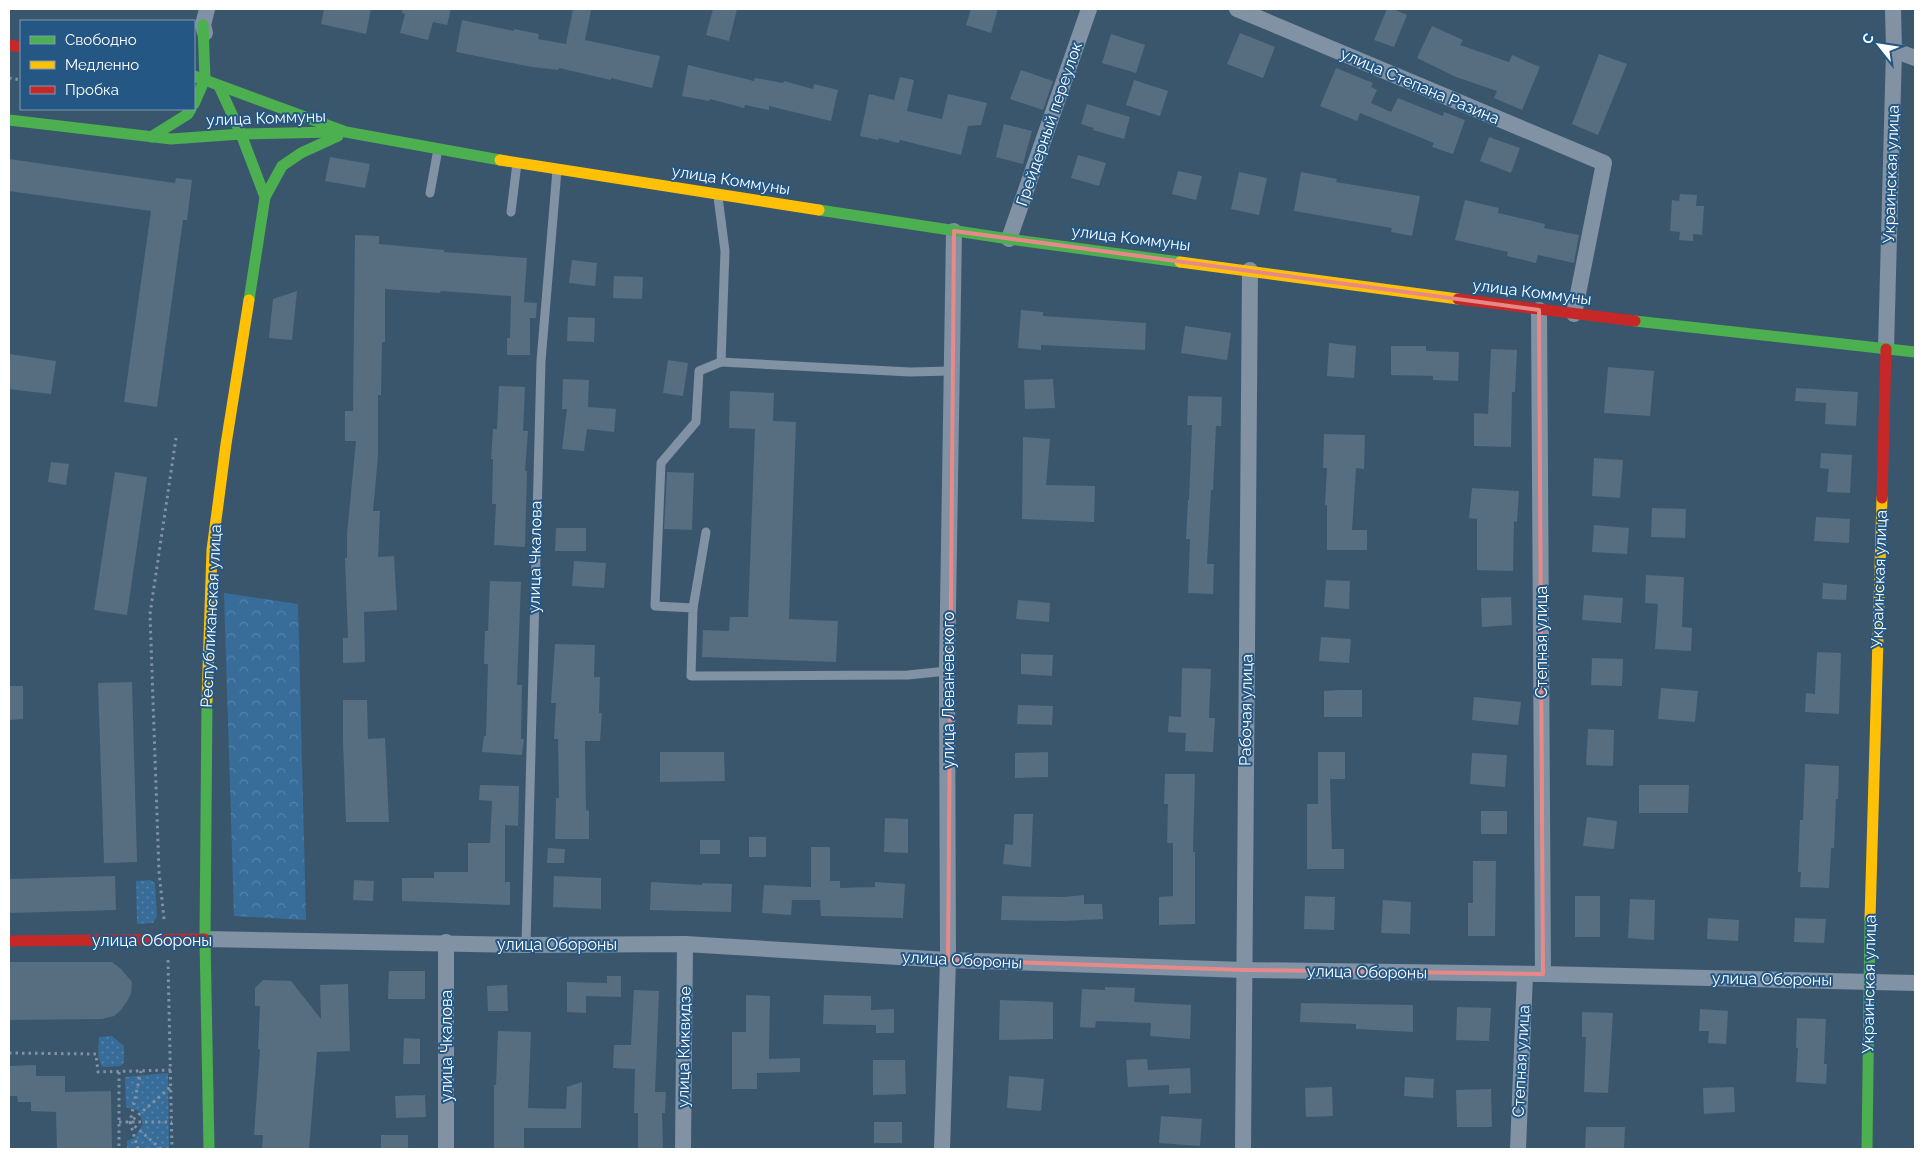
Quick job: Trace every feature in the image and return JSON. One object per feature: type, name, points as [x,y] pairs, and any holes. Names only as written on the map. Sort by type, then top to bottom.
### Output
[{"type":"street","name":"Грейдерный переулок","points":[[1009,239],[1089,9]]},
{"type":"street","name":"улица Степана Разина","points":[[1237,9],[1604,164],[1574,314]]},
{"type":"street","name":"Украинская улица","points":[[1867,1149],[1868,982],[1894,9]]},
{"type":"street","points":[[195,37],[205,17]]},
{"type":"street","name":"Республиканская улица","points":[[205,17],[206,81],[241,134],[265,197],[226,444],[212,550],[207,656],[206,939],[209,1149]]},
{"type":"street","points":[[1894,50],[1915,58]]},
{"type":"street","name":"улица Коммуны","points":[[206,81],[346,132],[557,170],[1009,239],[1539,310],[1915,352]]},
{"type":"street","points":[[195,102],[206,81]]},
{"type":"street","points":[[151,137],[188,114],[190,110]]},
{"type":"street","points":[[151,137],[167,116]]},
{"type":"street","name":"улица Коммуны","points":[[9,120],[171,139],[241,134],[346,132]]},
{"type":"street","points":[[265,197],[282,166],[301,153],[346,132]]},
{"type":"street","name":"улица Леваневского","points":[[942,1149],[948,960],[947,671],[954,231]]},
{"type":"street","name":"Рабочая улица","points":[[1243,1149],[1250,270]]},
{"type":"street","name":"Степная улица","points":[[1539,310],[1543,974]]},
{"type":"street","name":"улица Обороны","points":[[9,941],[206,939],[526,945],[685,944],[948,960],[1244,970],[1543,974],[1915,983]]},
{"type":"street","name":"улица Чкалова","points":[[446,942],[446,1149]]},
{"type":"street","name":"улица Киквидзе","points":[[683,1149],[685,944]]},
{"type":"street","name":"Степная улица","points":[[1518,1149],[1525,974]]},
{"type":"lane","points":[[430,194],[438,149]]},
{"type":"lane","points":[[511,212],[517,163]]},
{"type":"lane","name":"улица Чкалова","points":[[526,945],[541,361],[557,170]]},
{"type":"lane","points":[[718,194],[725,251],[721,362]]},
{"type":"lane","points":[[693,608],[654,606],[661,463],[696,422],[699,371],[721,362],[910,372],[952,372]]},
{"type":"lane","points":[[706,532],[693,608],[691,676],[908,675],[947,671]]},
{"type":"path","points":[[172,1149],[169,965],[159,872],[150,614],[176,438]]},
{"type":"path","points":[[9,1053],[96,1054],[98,1072],[171,1070]]},
{"type":"path","points":[[138,1149],[130,1122],[141,1071]]},
{"type":"path","points":[[118,1072],[119,1149]]},
{"type":"path","points":[[130,1122],[171,1086]]},
{"type":"path","points":[[119,1122],[172,1122]]},
{"type":"path","points":[[130,1122],[160,1149]]},
{"type":"highlighted area","points":[[954,231],[1539,310],[1543,974],[1244,970],[948,960]]},
{"type":"green space","points":[[224,593],[298,604],[306,920],[234,916]]},
{"type":"green space","points":[[150,880],[155,883],[157,916],[153,923],[137,924],[136,881]]},
{"type":"green space","points":[[112,1036],[124,1046],[124,1062],[121,1066],[103,1067],[99,1057],[99,1037]]},
{"type":"green space","points":[[168,1073],[169,1149],[127,1149],[127,1141],[134,1138],[143,1124],[139,1111],[126,1107],[125,1077]]},
{"type":"building","points":[[324,9],[371,9],[366,34],[321,24]]},
{"type":"building","points":[[402,9],[451,9],[447,25],[433,22],[428,40],[400,33],[405,14],[402,13]]},
{"type":"building","points":[[573,9],[591,10],[585,40],[660,56],[652,88],[559,68],[558,70],[532,67],[456,52],[462,20],[514,31],[514,29],[539,34],[538,39],[566,44]]},
{"type":"building","points":[[713,9],[737,9],[729,41],[706,35]]},
{"type":"building","points":[[971,9],[998,9],[991,33],[966,25]]},
{"type":"building","points":[[1387,9],[1393,9],[1407,15],[1394,47],[1374,40]]},
{"type":"building","points":[[1432,26],[1463,40],[1460,45],[1509,62],[1512,55],[1540,67],[1522,110],[1494,98],[1497,91],[1456,77],[1417,58]]},
{"type":"building","points":[[1240,33],[1275,47],[1263,78],[1227,64]]},
{"type":"building","points":[[1111,34],[1145,45],[1136,73],[1102,63]]},
{"type":"building","points":[[1599,54],[1627,64],[1598,135],[1572,124]]},
{"type":"building","points":[[688,65],[754,81],[755,78],[783,83],[784,81],[813,89],[814,84],[838,90],[831,121],[769,106],[769,110],[745,105],[744,108],[710,99],[709,101],[682,96]]},
{"type":"building","points":[[1336,68],[1373,83],[1371,87],[1377,90],[1371,103],[1391,112],[1398,98],[1443,116],[1444,112],[1465,120],[1453,154],[1432,147],[1434,143],[1360,113],[1357,121],[1320,106]]},
{"type":"building","points":[[1021,70],[1053,81],[1043,110],[1010,99]]},
{"type":"building","points":[[900,77],[914,80],[907,111],[942,119],[948,94],[987,103],[981,125],[968,126],[961,155],[900,140],[899,143],[860,136],[869,94],[894,100]]},
{"type":"building","points":[[1134,80],[1168,91],[1160,116],[1126,105]]},
{"type":"building","points":[[1087,104],[1130,117],[1124,139],[1093,130],[1094,128],[1081,124]]},
{"type":"building","points":[[1004,124],[1032,131],[1023,164],[996,157]]},
{"type":"building","points":[[1489,137],[1520,148],[1511,173],[1480,161]]},
{"type":"building","points":[[1078,155],[1106,163],[1099,186],[1071,178]]},
{"type":"building","points":[[330,157],[370,164],[365,188],[325,181]]},
{"type":"building","points":[[9,159],[175,183],[176,178],[192,180],[187,220],[183,220],[157,407],[124,402],[151,211],[9,191]]},
{"type":"building","points":[[1178,171],[1202,176],[1196,200],[1172,194]]},
{"type":"building","points":[[1239,172],[1267,178],[1259,215],[1231,209]]},
{"type":"building","points":[[1301,172],[1337,179],[1336,182],[1420,196],[1412,236],[1391,232],[1392,228],[1294,211]]},
{"type":"building","points":[[1680,194],[1697,195],[1696,206],[1704,206],[1702,235],[1693,234],[1693,241],[1679,240],[1680,232],[1670,231],[1672,200],[1679,201]]},
{"type":"building","points":[[1465,200],[1499,208],[1498,213],[1545,224],[1544,228],[1579,235],[1574,263],[1538,255],[1536,263],[1507,256],[1508,252],[1455,240]]},
{"type":"building","points":[[355,235],[379,236],[379,244],[444,250],[444,252],[527,258],[524,302],[537,303],[536,318],[530,318],[530,355],[507,355],[507,338],[510,338],[511,296],[385,289],[385,342],[382,342],[381,395],[378,395],[378,456],[373,511],[380,511],[378,557],[394,556],[397,610],[364,612],[365,662],[343,663],[343,638],[348,638],[345,558],[347,558],[347,534],[356,441],[345,441],[345,411],[353,411]]},
{"type":"building","points":[[572,260],[597,263],[595,286],[569,283]]},
{"type":"building","points":[[614,276],[643,277],[642,299],[613,298]]},
{"type":"building","points":[[297,291],[292,340],[269,338],[273,299]]},
{"type":"building","points":[[1021,310],[1043,312],[1043,316],[1146,323],[1145,350],[1041,345],[1041,350],[1018,348]]},
{"type":"building","points":[[568,317],[595,318],[594,342],[567,341]]},
{"type":"building","points":[[1185,326],[1231,333],[1227,360],[1181,353]]},
{"type":"building","points":[[1329,343],[1356,346],[1354,378],[1327,376]]},
{"type":"building","points":[[1391,346],[1426,346],[1426,351],[1459,352],[1458,381],[1433,380],[1433,376],[1391,375]]},
{"type":"building","points":[[1491,349],[1517,350],[1515,392],[1512,392],[1511,447],[1474,446],[1474,413],[1488,414]]},
{"type":"building","points":[[9,354],[56,361],[51,394],[9,389]]},
{"type":"building","points":[[668,360],[688,363],[683,396],[663,393]]},
{"type":"building","points":[[1608,367],[1654,371],[1650,416],[1604,413]]},
{"type":"building","points":[[563,379],[589,380],[588,407],[616,409],[614,432],[587,429],[584,451],[562,449],[567,409],[562,409]]},
{"type":"building","points":[[1053,379],[1055,408],[1025,409],[1024,380]]},
{"type":"building","points":[[499,386],[525,387],[523,431],[528,431],[525,471],[527,471],[525,547],[494,545],[496,504],[492,504],[493,459],[491,459],[493,429],[497,429]]},
{"type":"building","points":[[1796,388],[1858,392],[1856,426],[1825,424],[1826,403],[1795,401]]},
{"type":"building","points":[[730,391],[774,393],[773,421],[796,422],[789,619],[838,621],[836,662],[702,657],[703,630],[729,631],[730,617],[748,617],[755,429],[729,428]]},
{"type":"building","points":[[1188,396],[1222,397],[1221,426],[1216,426],[1207,564],[1214,564],[1213,594],[1188,593],[1190,539],[1186,539],[1192,425],[1187,425]]},
{"type":"building","points":[[1324,434],[1365,435],[1364,469],[1356,468],[1352,530],[1367,530],[1367,550],[1327,550],[1327,505],[1325,505],[1327,468],[1323,468]]},
{"type":"building","points":[[1023,437],[1050,439],[1046,485],[1095,486],[1094,522],[1022,519]]},
{"type":"building","points":[[1821,453],[1852,455],[1850,493],[1827,492],[1829,469],[1820,468]]},
{"type":"building","points":[[1594,458],[1623,460],[1620,498],[1592,496]]},
{"type":"building","points":[[51,462],[69,464],[66,485],[48,482]]},
{"type":"building","points":[[115,472],[147,477],[127,615],[94,610]]},
{"type":"building","points":[[667,472],[694,473],[692,530],[664,529]]},
{"type":"building","points":[[1472,488],[1519,491],[1517,522],[1514,521],[1513,571],[1477,570],[1477,519],[1469,518]]},
{"type":"building","points":[[1652,508],[1686,509],[1685,538],[1651,537]]},
{"type":"building","points":[[1816,517],[1850,519],[1849,543],[1814,541]]},
{"type":"building","points":[[1594,525],[1629,528],[1627,554],[1592,552]]},
{"type":"building","points":[[556,528],[586,528],[586,551],[555,551]]},
{"type":"building","points":[[574,561],[606,563],[604,588],[572,586]]},
{"type":"building","points":[[1646,575],[1684,577],[1682,627],[1692,628],[1691,651],[1655,649],[1658,604],[1645,603]]},
{"type":"building","points":[[1326,580],[1350,581],[1349,609],[1324,607]]},
{"type":"building","points":[[490,581],[521,582],[517,685],[522,685],[521,739],[524,739],[522,755],[482,752],[484,736],[486,736],[488,664],[484,664],[485,631],[488,631]]},
{"type":"building","points":[[1823,583],[1847,585],[1846,600],[1822,599]]},
{"type":"building","points":[[1584,595],[1623,598],[1621,623],[1582,620]]},
{"type":"building","points":[[1511,597],[1512,625],[1482,627],[1481,598]]},
{"type":"building","points":[[1018,600],[1050,603],[1049,622],[1016,619]]},
{"type":"building","points":[[1321,637],[1351,639],[1349,663],[1319,661]]},
{"type":"building","points":[[555,644],[595,645],[594,677],[600,677],[599,713],[602,713],[600,741],[585,741],[586,810],[589,811],[589,839],[555,839],[556,798],[559,798],[558,739],[554,739],[556,703],[551,703]]},
{"type":"building","points":[[1817,652],[1841,653],[1839,714],[1805,712],[1806,693],[1815,694]]},
{"type":"building","points":[[1021,654],[1053,655],[1052,676],[1021,674]]},
{"type":"building","points":[[1592,658],[1623,659],[1622,686],[1591,685]]},
{"type":"building","points":[[1182,668],[1211,669],[1209,718],[1215,718],[1213,752],[1185,751],[1186,733],[1168,732],[1169,716],[1181,717]]},
{"type":"building","points":[[132,682],[137,862],[104,863],[98,683]]},
{"type":"building","points":[[9,686],[23,686],[23,719],[9,720]]},
{"type":"building","points":[[1661,688],[1698,691],[1695,722],[1658,719]]},
{"type":"building","points":[[1362,690],[1362,717],[1324,717],[1324,691]]},
{"type":"building","points":[[1474,697],[1521,702],[1518,725],[1472,720]]},
{"type":"building","points":[[343,700],[367,700],[368,739],[385,738],[389,822],[346,822]]},
{"type":"building","points":[[1018,705],[1053,706],[1052,725],[1017,724]]},
{"type":"building","points":[[1588,729],[1614,730],[1613,766],[1586,765]]},
{"type":"building","points":[[660,752],[724,752],[725,781],[660,782]]},
{"type":"building","points":[[1048,752],[1048,777],[1015,778],[1015,753]]},
{"type":"building","points":[[1318,752],[1345,752],[1345,779],[1330,779],[1332,849],[1344,849],[1344,869],[1307,869],[1307,804],[1318,804]]},
{"type":"building","points":[[1472,753],[1507,755],[1505,787],[1470,784]]},
{"type":"building","points":[[1805,764],[1839,766],[1834,848],[1831,848],[1829,888],[1800,887],[1801,872],[1798,872],[1800,820],[1803,820]]},
{"type":"building","points":[[1165,774],[1195,774],[1193,852],[1195,852],[1195,924],[1159,925],[1159,897],[1173,896],[1173,843],[1167,843],[1168,804],[1164,804]]},
{"type":"building","points":[[480,785],[519,786],[518,826],[505,825],[505,882],[510,882],[510,905],[402,901],[402,878],[434,878],[434,872],[468,872],[468,843],[490,843],[492,801],[479,800]]},
{"type":"building","points":[[1639,785],[1689,785],[1688,813],[1639,813]]},
{"type":"building","points":[[1481,811],[1507,811],[1507,834],[1481,834]]},
{"type":"building","points":[[1014,814],[1033,814],[1031,867],[1003,864],[1005,844],[1013,845]]},
{"type":"building","points":[[1587,817],[1617,821],[1614,849],[1583,846]]},
{"type":"building","points":[[885,818],[908,819],[908,853],[884,852]]},
{"type":"building","points":[[749,837],[766,837],[766,857],[749,857]]},
{"type":"building","points":[[700,840],[720,840],[720,854],[700,854]]},
{"type":"building","points":[[811,847],[830,847],[830,881],[840,881],[840,888],[875,887],[875,882],[905,884],[903,918],[821,916],[820,900],[792,900],[791,915],[762,913],[764,885],[811,887]]},
{"type":"building","points":[[548,848],[565,849],[564,863],[547,863]]},
{"type":"building","points":[[1473,861],[1496,861],[1495,936],[1468,936],[1468,903],[1473,903]]},
{"type":"building","points":[[115,876],[116,910],[9,913],[9,879]]},
{"type":"building","points":[[554,876],[601,878],[601,909],[553,907]]},
{"type":"building","points":[[354,880],[374,881],[373,901],[353,900]]},
{"type":"building","points":[[651,882],[702,885],[702,883],[732,884],[731,912],[650,910]]},
{"type":"building","points":[[1084,895],[1084,904],[1102,904],[1103,919],[1063,921],[1001,920],[1002,896],[1064,897]]},
{"type":"building","points":[[1305,896],[1335,897],[1334,930],[1304,929]]},
{"type":"building","points":[[1575,896],[1600,896],[1600,937],[1575,937]]},
{"type":"building","points":[[1630,899],[1655,900],[1654,940],[1628,938]]},
{"type":"building","points":[[1383,900],[1411,902],[1410,934],[1381,933]]},
{"type":"building","points":[[1708,918],[1739,920],[1738,941],[1707,939]]},
{"type":"building","points":[[1795,918],[1826,919],[1824,943],[1794,942]]},
{"type":"building","points":[[9,962],[112,962],[132,982],[131,994],[120,1011],[114,1016],[102,1019],[9,1020]]},
{"type":"building","points":[[389,971],[425,971],[425,999],[388,999]]},
{"type":"building","points":[[607,976],[621,976],[621,997],[586,996],[586,1013],[567,1012],[567,982],[607,983]]},
{"type":"building","points":[[263,980],[291,981],[321,1019],[320,985],[348,984],[350,1051],[317,1052],[309,1149],[262,1149],[263,1135],[254,1135],[260,1049],[258,1049],[260,1006],[255,1006],[255,988]]},
{"type":"building","points":[[507,985],[508,1011],[488,1011],[487,986]]},
{"type":"building","points":[[1105,987],[1135,988],[1134,1002],[1191,1005],[1190,1039],[1150,1036],[1151,1023],[1096,1021],[1095,1028],[1080,1027],[1082,989],[1105,990]]},
{"type":"building","points":[[634,990],[659,991],[655,1092],[666,1092],[665,1113],[662,1113],[663,1149],[638,1149],[638,1113],[634,1113],[635,1069],[613,1068],[614,1045],[631,1045]]},
{"type":"building","points":[[746,995],[770,996],[769,1059],[800,1058],[800,1072],[757,1073],[757,1089],[732,1089],[732,1032],[746,1032]]},
{"type":"building","points":[[824,995],[871,996],[871,1010],[894,1009],[894,1033],[876,1033],[876,1025],[823,1024]]},
{"type":"building","points":[[1000,1000],[1053,1002],[1053,1039],[999,1040]]},
{"type":"building","points":[[1301,1003],[1413,1005],[1413,1032],[1356,1029],[1356,1024],[1300,1022]]},
{"type":"building","points":[[1457,1007],[1491,1008],[1489,1041],[1456,1040]]},
{"type":"building","points":[[1700,1009],[1728,1011],[1726,1044],[1708,1043],[1709,1031],[1699,1031]]},
{"type":"building","points":[[1582,1012],[1613,1013],[1608,1093],[1584,1092],[1586,1037],[1582,1037]]},
{"type":"building","points":[[1797,1018],[1826,1019],[1824,1064],[1827,1064],[1826,1084],[1796,1082]]},
{"type":"building","points":[[498,1031],[531,1032],[528,1108],[566,1109],[567,1087],[582,1082],[581,1128],[524,1128],[524,1149],[494,1149],[494,1085],[496,1085]]},
{"type":"building","points":[[404,1038],[420,1039],[420,1064],[403,1064]]},
{"type":"building","points":[[1147,1059],[1148,1070],[1190,1068],[1191,1093],[1169,1094],[1169,1085],[1128,1087],[1126,1060]]},
{"type":"building","points":[[873,1060],[905,1060],[906,1094],[873,1095]]},
{"type":"building","points":[[36,1065],[36,1076],[65,1076],[65,1092],[111,1091],[112,1149],[57,1149],[56,1112],[31,1111],[31,1102],[18,1102],[17,1096],[9,1096],[9,1066]]},
{"type":"building","points":[[1009,1076],[1044,1079],[1041,1111],[1007,1108]]},
{"type":"building","points":[[1405,1077],[1434,1079],[1433,1098],[1404,1096]]},
{"type":"building","points":[[1332,1087],[1333,1116],[1306,1117],[1305,1088]]},
{"type":"building","points":[[1734,1087],[1735,1112],[1704,1114],[1703,1088]]},
{"type":"building","points":[[1491,1089],[1492,1127],[1457,1127],[1456,1090]]},
{"type":"building","points":[[425,1095],[426,1117],[396,1118],[395,1096]]},
{"type":"building","points":[[1161,1116],[1202,1119],[1200,1146],[1159,1143]]},
{"type":"building","points":[[874,1122],[902,1122],[902,1143],[874,1143]]},
{"type":"building","points":[[1586,1127],[1625,1127],[1624,1149],[1585,1149]]},
{"type":"building","points":[[381,1135],[408,1135],[408,1149],[381,1149]]},
{"type":"traffic: fast","points":[[195,102],[205,79],[203,25]]},
{"type":"traffic: fast","points":[[195,76],[346,132],[500,160]]},
{"type":"traffic: fast","points":[[219,86],[241,134],[265,197],[249,300]]},
{"type":"traffic: fast","points":[[151,137],[188,114],[190,110]]},
{"type":"traffic: fast","points":[[9,120],[171,139],[241,134],[332,132]]},
{"type":"traffic: fast","points":[[265,197],[282,166],[301,153],[338,136]]},
{"type":"traffic: fast","points":[[819,210],[1009,239],[1180,262]]},
{"type":"traffic: fast","points":[[1635,321],[1915,352]]},
{"type":"traffic: fast","points":[[207,700],[205,939],[209,1149]]},
{"type":"traffic: fast","points":[[1867,1149],[1870,919]]},
{"type":"traffic: slow","points":[[500,160],[819,210]]},
{"type":"traffic: slow","points":[[1180,262],[1458,299]]},
{"type":"traffic: slow","points":[[207,700],[212,550],[226,444],[249,300]]},
{"type":"traffic: slow","points":[[1870,919],[1882,498]]},
{"type":"traffic: jam","points":[[9,45],[20,47]]},
{"type":"traffic: jam","points":[[1458,299],[1635,321]]},
{"type":"traffic: jam","points":[[1882,498],[1886,349]]},
{"type":"traffic: jam","points":[[9,941],[205,939]]}]
